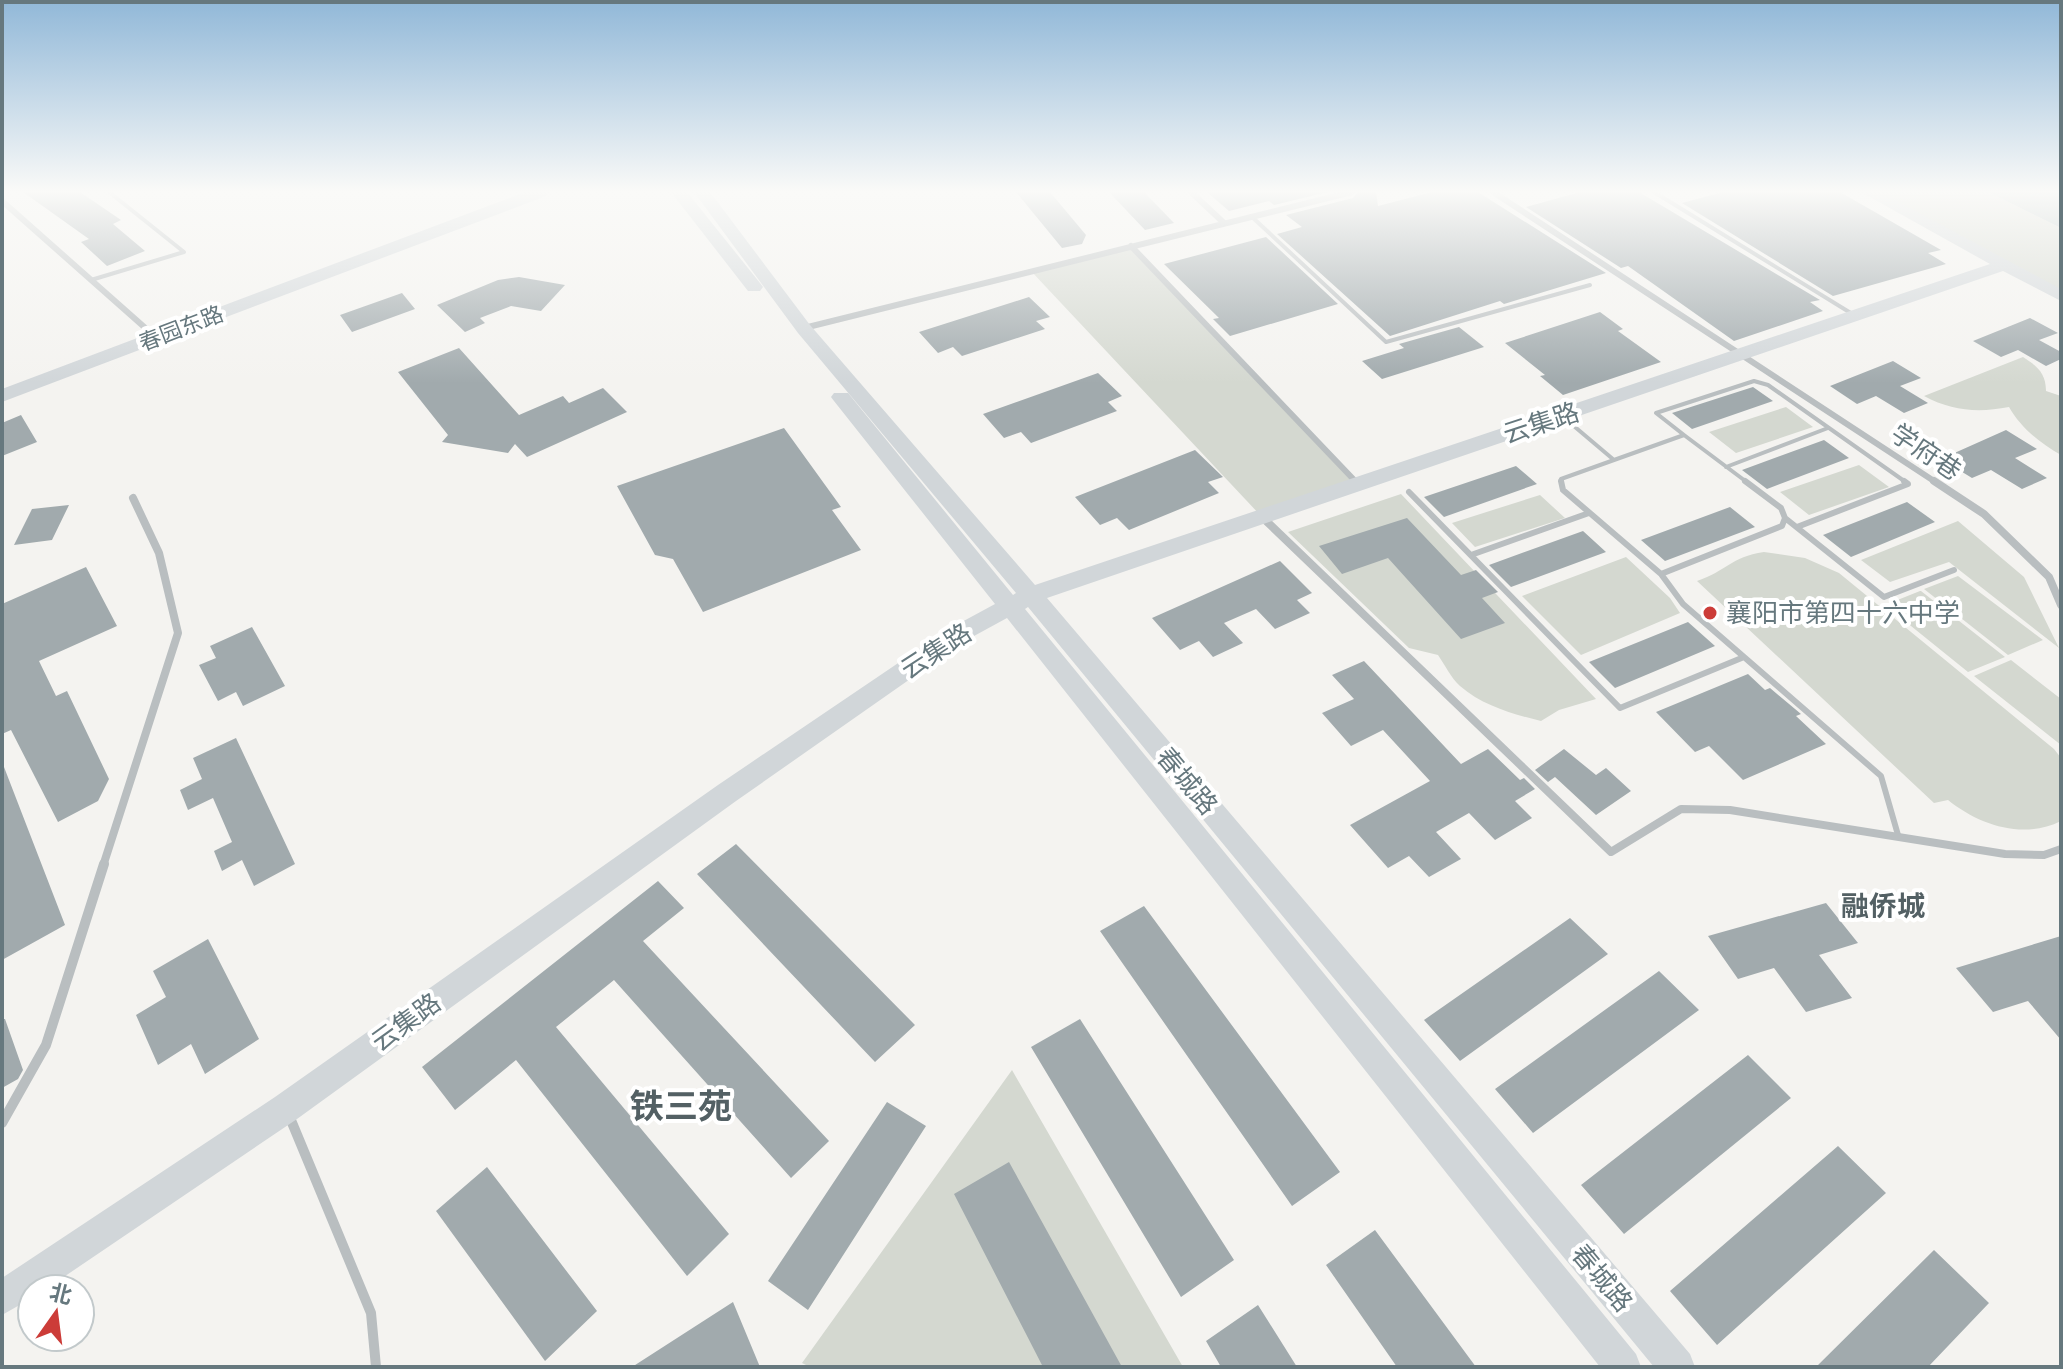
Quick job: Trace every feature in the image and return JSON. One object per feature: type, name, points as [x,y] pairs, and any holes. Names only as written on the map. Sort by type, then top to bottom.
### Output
[{"type":"main road","name":"春园东路","points":[[2,386],[151,333],[350,256]]},
{"type":"main road","name":"春园东路","points":[[2,396],[372,256]]},
{"type":"street","points":[[64,256],[151,333]]},
{"type":"street","name":"春城路","points":[[732,256],[1020,601],[1677,1367]]},
{"type":"street","name":"春城路","points":[[750,256],[1623,1367]]},
{"type":"street","points":[[804,329],[1092,256]]},
{"type":"street","points":[[1140,256],[1357,483]]},
{"type":"street","name":"学府巷","points":[[1592,256],[1984,514],[2049,577],[2061,605]]},
{"type":"street","points":[[1987,256],[2061,296]]},
{"type":"street","name":"云集路","points":[[2,1298],[286,1108],[727,793],[955,636],[1020,601],[1357,483],[1746,356],[2004,265]]},
{"type":"street","points":[[2,1123],[46,1045],[178,633],[159,553],[133,498]]},
{"type":"street","points":[[1261,516],[1611,852],[1681,809],[1730,810],[2005,854],[2044,855],[2061,849]]},
{"type":"street","points":[[286,1108],[371,1313],[376,1367]]},
{"type":"lane","points":[[91,280],[171,256]]},
{"type":"lane","points":[[1294,256],[1386,342],[1590,285]]},
{"type":"lane","points":[[1758,256],[1857,317]]},
{"type":"lane","points":[[1797,527],[1908,484],[1768,385],[1754,381],[1656,413],[1781,508],[1785,518],[1884,597],[1954,570]]},
{"type":"lane","points":[[1562,416],[1614,460]]},
{"type":"lane","points":[[1726,467],[1828,428]]},
{"type":"lane","points":[[1684,435],[1561,479],[1563,490],[1661,574],[1683,604],[1881,776],[1898,835]]},
{"type":"lane","points":[[1409,492],[1620,708],[1744,657]]},
{"type":"lane","points":[[1471,555],[1589,513]]},
{"type":"lane","points":[[1661,574],[1782,526],[1785,518]]},
{"type":"shaded area","points":[[1091,256],[1140,256],[1357,483],[1261,516],[1031,271]]},
{"type":"shaded area","points":[[1987,256],[2061,256],[2061,296]]},
{"type":"shaded area","points":[[2023,357],[2040,371],[2046,391],[2061,396],[2061,455],[2019,422],[2009,407],[1965,409],[1924,396]]},
{"type":"shaded area","points":[[1786,407],[1813,427],[1736,453],[1709,432]]},
{"type":"shaded area","points":[[1859,465],[1889,487],[1809,515],[1780,492]]},
{"type":"shaded area","points":[[1401,494],[1596,699],[1559,710],[1541,721],[1478,699],[1457,683],[1438,655],[1409,648],[1288,532]]},
{"type":"shaded area","points":[[1540,495],[1565,518],[1475,547],[1452,523]]},
{"type":"shaded area","points":[[1958,521],[2024,577],[2059,648],[1949,562],[1890,582],[1861,560]]},
{"type":"shaded area","points":[[1764,552],[1805,558],[1839,573],[2054,749],[2061,758],[2061,821],[2032,829],[2002,827],[1973,816],[1948,800],[1934,803],[1697,581],[1743,557]]},
{"type":"shaded area","points":[[1626,557],[1670,598],[1680,613],[1581,655],[1522,596]]},
{"type":"shaded area","points":[[1958,576],[2043,640],[2008,655],[1924,589]]},
{"type":"shaded area","points":[[1921,591],[2005,657],[1968,672],[1885,605]]},
{"type":"shaded area","points":[[2011,660],[2061,699],[2061,745],[1974,676]]},
{"type":"shaded area","points":[[1012,1070],[1183,1367],[810,1367],[802,1363]]},
{"type":"building","points":[[96,256],[133,256],[107,266]]},
{"type":"building","points":[[1195,256],[1286,256],[1338,304],[1230,336],[1213,319],[1219,318],[1164,264]]},
{"type":"building","points":[[1301,256],[1579,256],[1606,273],[1504,304],[1500,301],[1390,336]]},
{"type":"building","points":[[1602,256],[1746,256],[1820,300],[1810,302],[1823,311],[1734,341],[1628,266],[1621,268]]},
{"type":"building","points":[[1768,256],[1933,256],[1946,264],[1833,296]]},
{"type":"building","points":[[519,277],[565,285],[541,311],[511,306],[480,318],[485,323],[465,332],[437,305],[498,280]]},
{"type":"building","points":[[402,293],[415,309],[352,332],[340,315]]},
{"type":"building","points":[[1029,297],[1050,317],[1036,321],[1045,329],[962,356],[953,347],[938,353],[919,332]]},
{"type":"building","points":[[1600,312],[1623,329],[1618,331],[1661,362],[1563,395],[1540,376],[1545,375],[1505,343]]},
{"type":"building","points":[[2030,318],[2058,333],[2039,340],[2061,352],[2061,359],[2046,366],[2018,350],[2001,357],[1973,341]]},
{"type":"building","points":[[1459,327],[1484,347],[1382,379],[1362,361],[1404,348],[1399,344]]},
{"type":"building","points":[[459,348],[519,415],[563,396],[569,403],[603,388],[627,412],[527,457],[515,444],[508,453],[442,442],[448,435],[398,372]]},
{"type":"building","points":[[1893,361],[1921,378],[1900,386],[1928,403],[1904,413],[1876,396],[1857,404],[1830,386]]},
{"type":"building","points":[[1098,373],[1122,396],[1108,402],[1117,411],[1031,443],[1021,432],[1004,438],[983,414]]},
{"type":"building","points":[[1753,387],[1773,401],[1692,429],[1672,413]]},
{"type":"building","points":[[21,415],[37,442],[2,456],[2,423]]},
{"type":"building","points":[[784,428],[841,507],[832,510],[861,550],[703,612],[673,559],[655,555],[617,486]]},
{"type":"building","points":[[2006,430],[2037,449],[2015,458],[2047,478],[2022,489],[1991,470],[1972,478],[1941,459]]},
{"type":"building","points":[[1824,440],[1849,458],[1767,489],[1742,470]]},
{"type":"building","points":[[1195,450],[1223,477],[1208,482],[1219,493],[1129,530],[1117,518],[1100,525],[1075,497]]},
{"type":"building","points":[[1516,466],[1537,484],[1444,517],[1424,497]]},
{"type":"building","points":[[1907,502],[1935,522],[1851,557],[1823,535]]},
{"type":"building","points":[[69,505],[52,540],[14,545],[32,509]]},
{"type":"building","points":[[1730,507],[1755,527],[1665,561],[1641,540]]},
{"type":"building","points":[[1407,518],[1461,575],[1476,570],[1498,592],[1482,598],[1505,623],[1461,639],[1388,558],[1342,574],[1319,546]]},
{"type":"building","points":[[1583,531],[1606,552],[1511,587],[1489,565]]},
{"type":"building","points":[[1280,561],[1312,593],[1297,600],[1310,613],[1275,629],[1256,609],[1224,623],[1243,643],[1213,657],[1199,641],[1180,650],[1152,618]]},
{"type":"building","points":[[86,567],[117,626],[39,661],[56,696],[67,691],[109,779],[98,801],[58,822],[11,730],[2,734],[2,604]]},
{"type":"building","points":[[1688,622],[1715,646],[1615,688],[1589,662]]},
{"type":"building","points":[[252,627],[285,686],[243,706],[236,692],[218,701],[199,665],[216,658],[210,646]]},
{"type":"building","points":[[1364,661],[1461,764],[1488,749],[1520,780],[1524,778],[1535,789],[1515,801],[1532,818],[1495,840],[1469,813],[1436,832],[1461,859],[1429,877],[1409,856],[1388,868],[1350,825],[1430,781],[1383,730],[1351,746],[1322,713],[1354,699],[1332,675]]},
{"type":"building","points":[[1748,674],[1765,690],[1770,688],[1801,714],[1796,716],[1826,744],[1743,780],[1709,746],[1695,752],[1656,712]]},
{"type":"building","points":[[236,738],[295,864],[254,886],[242,860],[222,871],[214,851],[232,842],[213,798],[188,810],[180,790],[202,779],[193,758]]},
{"type":"building","points":[[1564,749],[1596,775],[1606,768],[1631,791],[1596,815],[1555,777],[1548,782],[1535,770]]},
{"type":"building","points":[[2,768],[65,925],[2,960]]},
{"type":"building","points":[[736,844],[915,1025],[875,1062],[697,874]]},
{"type":"building","points":[[658,881],[684,908],[643,941],[829,1141],[791,1178],[614,980],[556,1027],[729,1234],[687,1276],[516,1060],[455,1110],[422,1067]]},
{"type":"building","points":[[1826,903],[1858,943],[1819,955],[1852,998],[1806,1012],[1774,968],[1738,979],[1708,936]]},
{"type":"building","points":[[1144,906],[1340,1172],[1292,1206],[1100,931]]},
{"type":"building","points":[[1570,918],[1608,954],[1460,1061],[1424,1020]]},
{"type":"building","points":[[2061,936],[2061,1040],[2028,1001],[1993,1012],[1956,968]]},
{"type":"building","points":[[208,939],[259,1039],[205,1074],[191,1044],[158,1065],[136,1015],[166,997],[153,971]]},
{"type":"building","points":[[1659,971],[1699,1010],[1533,1133],[1495,1089]]},
{"type":"building","points":[[2,1019],[5,1019],[23,1070],[18,1079],[2,1088]]},
{"type":"building","points":[[1080,1019],[1234,1260],[1181,1297],[1031,1047]]},
{"type":"building","points":[[1748,1055],[1791,1098],[1624,1234],[1581,1185]]},
{"type":"building","points":[[887,1102],[926,1126],[808,1310],[768,1281]]},
{"type":"building","points":[[1838,1146],[1886,1193],[1717,1345],[1670,1291]]},
{"type":"building","points":[[1009,1162],[1122,1367],[1043,1367],[954,1194]]},
{"type":"building","points":[[487,1167],[597,1311],[545,1361],[436,1211]]},
{"type":"building","points":[[1375,1230],[1476,1367],[1397,1367],[1326,1265]]},
{"type":"building","points":[[1934,1250],[1989,1303],[1928,1367],[1816,1367]]},
{"type":"building","points":[[733,1302],[760,1367],[632,1367]]},
{"type":"building","points":[[1258,1305],[1297,1367],[1221,1367],[1206,1341]]},
{"type":"place","name":"襄阳市第四十六中学","points":[[1710,613]]},
{"type":"district","name":"融侨城","points":[[1883,906]]},
{"type":"district","name":"铁三苑","points":[[681,1106]]}]
